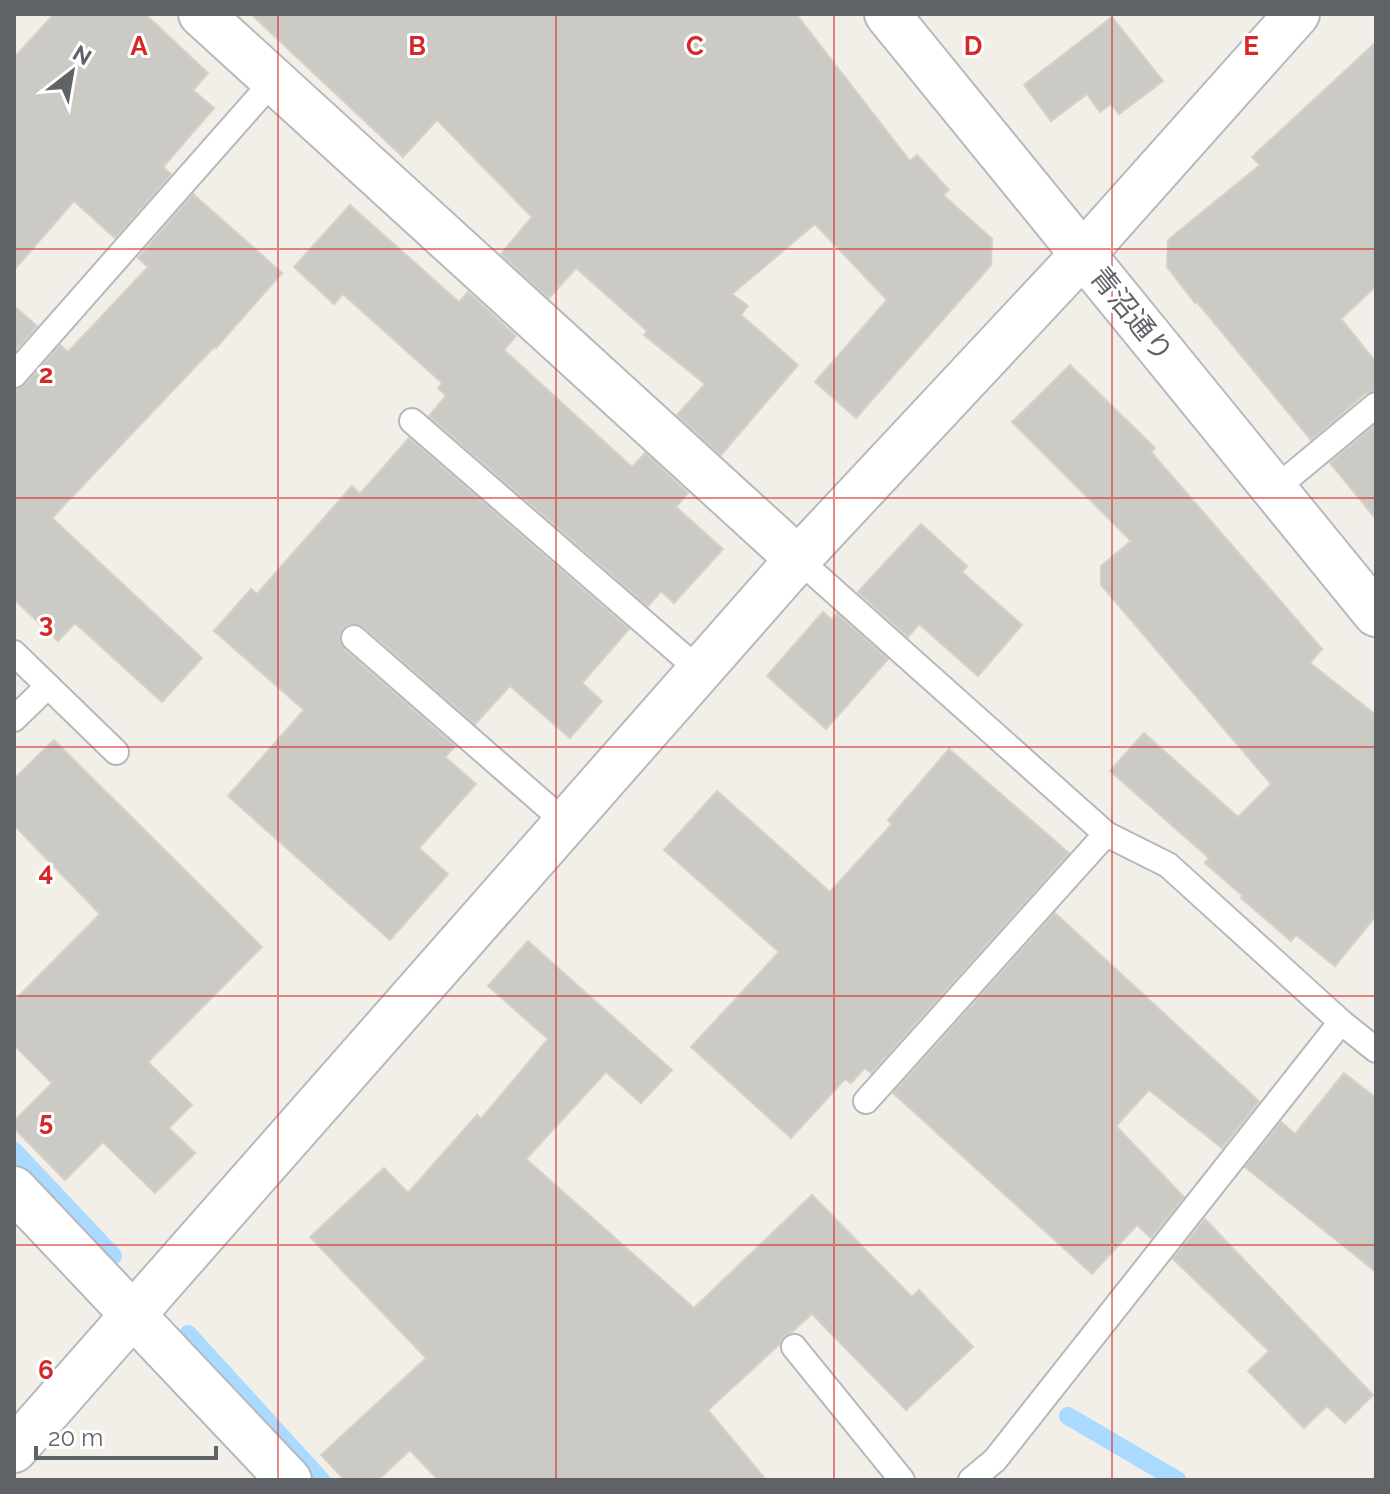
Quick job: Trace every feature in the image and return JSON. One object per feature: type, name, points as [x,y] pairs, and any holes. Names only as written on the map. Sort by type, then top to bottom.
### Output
[{"type":"street","points":[[201,14],[798,559]]},
{"type":"street","name":"青沼通り","points":[[887,14],[1376,614]]},
{"type":"street","points":[[14,1450],[798,559],[1083,254],[1297,14]]},
{"type":"street","points":[[14,1189],[289,1480]]},
{"type":"lane","points":[[14,375],[274,80]]},
{"type":"lane","points":[[1275,489],[1376,405]]},
{"type":"lane","points":[[412,421],[699,670]]},
{"type":"lane","points":[[798,559],[1106,834],[1168,865],[1376,1050]]},
{"type":"lane","points":[[354,638],[566,823]]},
{"type":"lane","points":[[14,653],[116,752]]},
{"type":"lane","points":[[14,719],[48,686]]},
{"type":"lane","points":[[866,1101],[1106,834]]},
{"type":"lane","points":[[971,1480],[995,1460],[1341,1022]]},
{"type":"lane","points":[[794,1347],[902,1480]]},
{"type":"building","points":[[54,14],[145,14],[208,73],[193,90],[214,108],[163,167],[171,174],[115,238],[74,201],[14,270],[14,58]]},
{"type":"building","points":[[251,14],[796,14],[910,161],[917,155],[949,190],[943,195],[992,239],[991,265],[856,418],[815,382],[887,300],[815,224],[732,294],[748,306],[741,315],[798,365],[721,455],[677,415],[705,384],[644,335],[647,331],[576,268],[549,298],[501,254],[532,217],[437,120],[403,157]]},
{"type":"building","points":[[1112,17],[1163,81],[1119,114],[1111,104],[1100,112],[1087,94],[1051,121],[1024,85]]},
{"type":"building","points":[[1376,42],[1376,286],[1341,319],[1376,362],[1376,390],[1366,393],[1311,440],[1167,267],[1168,240],[1260,165],[1252,157]]},
{"type":"building","points":[[193,194],[282,273],[216,348],[52,518],[202,658],[162,702],[75,623],[58,641],[14,599],[14,390],[25,385],[60,345],[68,352],[148,267],[138,258]]},
{"type":"building","points":[[350,205],[459,302],[468,292],[516,336],[504,350],[632,467],[645,453],[688,493],[676,507],[723,549],[674,603],[661,591],[648,606],[429,416],[446,396],[438,388],[442,383],[343,294],[334,304],[294,267]]},
{"type":"building","points":[[14,306],[37,326],[14,352]]},
{"type":"building","points":[[1070,365],[1155,448],[1151,452],[1322,649],[1310,663],[1376,715],[1376,916],[1335,966],[1296,935],[1291,941],[1241,898],[1243,896],[1205,863],[1209,858],[1110,771],[1144,733],[1238,817],[1271,784],[1101,585],[1101,566],[1131,541],[1012,422]]},
{"type":"building","points":[[1376,424],[1376,519],[1330,463]]},
{"type":"building","points":[[409,438],[629,629],[582,683],[602,701],[570,738],[510,686],[475,724],[364,627],[350,624],[342,629],[340,642],[344,649],[455,746],[445,757],[476,784],[419,848],[448,874],[390,940],[228,796],[304,710],[214,631],[251,589],[257,594],[352,486],[360,494]]},
{"type":"building","points":[[921,524],[967,566],[962,572],[1022,625],[978,676],[919,624],[908,637],[858,592]]},
{"type":"building","points":[[823,612],[832,620],[837,614],[888,659],[826,729],[767,676]]},
{"type":"building","points":[[54,740],[262,947],[148,1062],[192,1105],[169,1128],[195,1153],[155,1193],[103,1142],[65,1180],[14,1128],[14,1121],[52,1083],[14,1045],[14,1001],[100,914],[14,825],[14,779]]},
{"type":"building","points":[[949,749],[1069,853],[871,1073],[865,1068],[851,1083],[845,1079],[791,1138],[691,1047],[779,952],[664,850],[717,791],[830,892],[892,824],[888,820]]},
{"type":"building","points":[[1055,913],[1259,1101],[1222,1148],[1149,1090],[1116,1126],[1184,1197],[1151,1238],[1137,1225],[1092,1274],[893,1093]]},
{"type":"building","points":[[528,941],[672,1070],[641,1103],[606,1072],[526,1159],[694,1308],[812,1195],[912,1297],[919,1290],[973,1347],[906,1410],[812,1314],[784,1336],[780,1344],[708,1410],[766,1480],[438,1480],[410,1450],[378,1480],[345,1480],[321,1455],[426,1358],[310,1237],[384,1168],[408,1193],[477,1115],[481,1119],[548,1039],[488,986]]},
{"type":"building","points":[[1344,1073],[1376,1098],[1376,1272],[1245,1167],[1281,1122],[1295,1134]]},
{"type":"building","points":[[1205,1219],[1373,1395],[1345,1423],[1327,1406],[1304,1428],[1248,1371],[1269,1351],[1173,1259]]},
{"type":"waterway","points":[[14,1151],[113,1256]]},
{"type":"waterway","points":[[188,1334],[321,1480]]},
{"type":"waterway","points":[[1068,1416],[1177,1480]]}]
